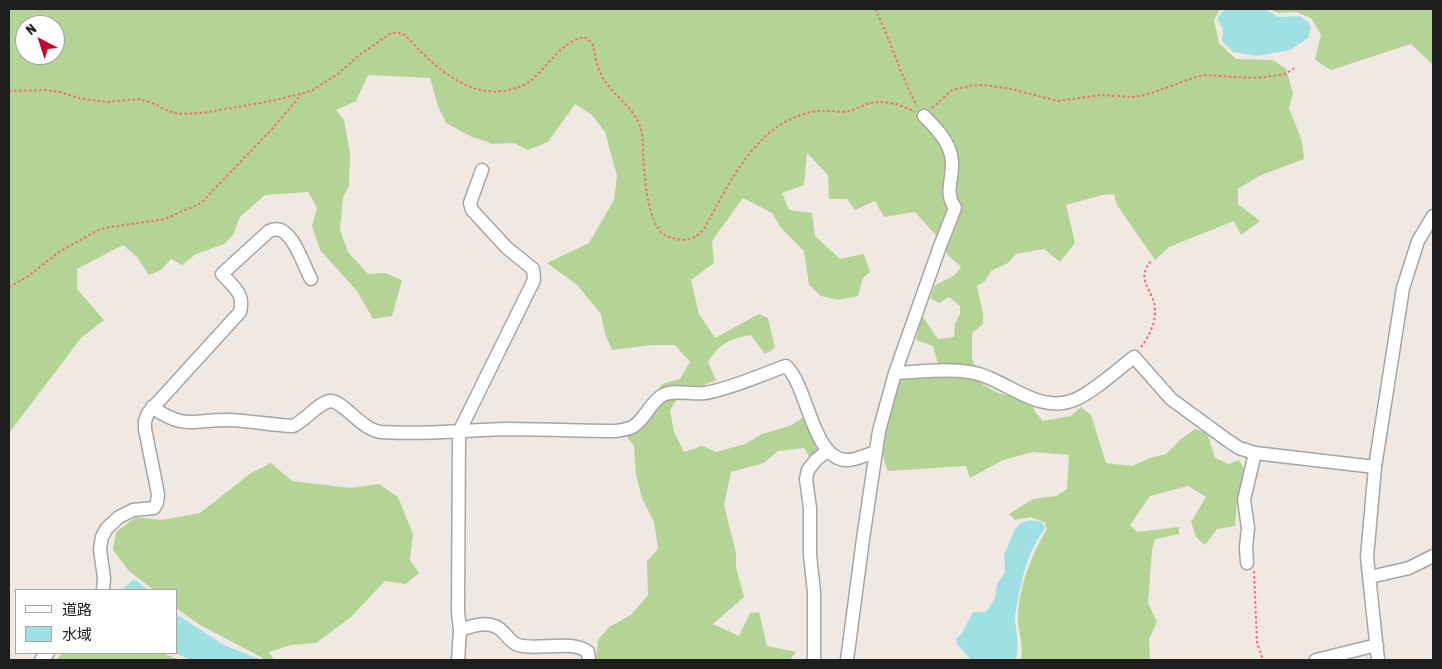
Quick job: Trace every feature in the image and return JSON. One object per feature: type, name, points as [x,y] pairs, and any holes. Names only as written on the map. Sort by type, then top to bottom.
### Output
[{"type":"street","points":[[847,660],[880,431],[896,373],[955,208],[950,201],[948,192],[952,162],[950,151],[942,134],[924,116]]},
{"type":"street","points":[[458,660],[460,630],[458,612],[459,432],[534,280],[533,269],[506,248],[472,210],[470,203],[482,170]]},
{"type":"street","points":[[1378,660],[1367,557],[1375,467],[1403,288],[1418,241],[1433,216]]},
{"type":"street","points":[[103,589],[104,578],[100,549],[102,537],[107,528],[119,517],[133,510],[154,508],[157,503],[158,494],[145,421],[152,407],[240,312],[242,304],[241,295],[222,274],[269,231],[276,229],[283,230],[291,240],[311,279]]},
{"type":"street","points":[[896,373],[949,370],[970,372],[988,378],[1042,403],[1058,403],[1074,400],[1134,357],[1171,398],[1239,448],[1255,453],[1375,467]]},
{"type":"street","points":[[152,407],[167,418],[189,423],[232,420],[293,426],[299,424],[324,403],[332,401],[338,403],[361,424],[379,432],[459,432],[506,429],[616,431],[633,427],[642,420],[651,406],[664,394],[674,392],[704,393],[723,389],[786,366],[794,372],[815,427],[833,456],[844,460],[876,452]]},
{"type":"street","points":[[814,660],[814,592],[810,555],[810,508],[806,479],[808,470],[828,450]]},
{"type":"street","points":[[1248,563],[1246,547],[1248,528],[1244,500],[1255,453]]},
{"type":"street","points":[[1370,577],[1409,568],[1433,556]]},
{"type":"street","points":[[460,630],[479,624],[490,624],[500,628],[510,640],[520,646],[578,647],[588,652],[589,660]]},
{"type":"street","points":[[1316,660],[1377,645]]},
{"type":"path","points":[[875,9],[886,29],[911,94],[924,116]]},
{"type":"path","points":[[9,90],[44,90],[60,92],[82,99],[108,102],[139,99],[168,111],[190,114],[301,95],[322,85],[338,74],[356,57],[391,33],[399,32],[405,35],[434,65],[452,77],[470,86],[495,92],[528,84],[562,50],[584,37],[593,45],[603,79],[634,114],[640,124],[645,173],[653,217],[662,233],[681,240],[692,239],[699,235],[735,175],[753,150],[775,127],[789,119],[817,111],[848,112],[867,104],[885,102],[904,107],[924,116]]},
{"type":"path","points":[[924,116],[952,90],[969,86],[982,85],[1007,88],[1058,101],[1102,95],[1134,96],[1152,93],[1195,77],[1207,75],[1265,77],[1285,74],[1295,68]]},
{"type":"path","points":[[9,288],[27,278],[59,252],[96,231],[110,227],[165,220],[201,203],[301,95]]},
{"type":"path","points":[[1134,357],[1148,338],[1155,311],[1153,299],[1144,277],[1147,266],[1152,262]]},
{"type":"path","points":[[1248,563],[1254,566],[1257,643],[1264,660]]},
{"type":"green space","points":[[9,9],[1220,9],[1214,20],[1219,43],[1236,59],[1273,60],[1286,69],[1293,93],[1289,108],[1302,141],[1304,159],[1259,176],[1238,189],[1238,204],[1260,221],[1241,235],[1234,221],[1169,247],[1155,260],[1117,205],[1114,194],[1102,195],[1066,205],[1075,243],[1060,262],[1044,249],[1016,254],[1008,263],[991,271],[985,281],[977,286],[983,314],[983,324],[972,333],[972,359],[982,384],[998,393],[1013,396],[1032,404],[1035,412],[1043,421],[1071,416],[1081,407],[1091,415],[1106,463],[1132,466],[1150,458],[1166,454],[1181,439],[1195,429],[1207,433],[1215,458],[1229,464],[1239,460],[1246,472],[1237,502],[1235,526],[1217,529],[1205,545],[1196,537],[1191,522],[1206,497],[1188,486],[1150,496],[1130,525],[1137,532],[1179,527],[1179,534],[1155,539],[1152,550],[1148,603],[1157,622],[1149,639],[1150,660],[1021,660],[1022,648],[1018,618],[1023,583],[1031,560],[1047,529],[1044,522],[1030,517],[1015,520],[1009,514],[1033,499],[1056,496],[1067,489],[1069,455],[1033,452],[1003,460],[970,478],[966,466],[888,471],[883,456],[882,438],[886,417],[893,397],[900,379],[941,375],[933,346],[916,340],[922,316],[938,339],[954,337],[955,324],[960,314],[960,306],[949,297],[939,303],[930,298],[935,285],[954,276],[961,267],[947,254],[944,244],[915,212],[884,217],[875,201],[855,210],[847,199],[829,199],[828,175],[807,153],[804,185],[782,193],[789,210],[812,213],[815,236],[840,259],[864,254],[870,272],[863,278],[858,296],[838,300],[821,296],[809,285],[804,251],[781,228],[772,213],[743,198],[712,241],[714,263],[691,280],[699,314],[715,338],[759,314],[768,318],[775,348],[765,354],[751,335],[726,343],[717,350],[708,362],[716,380],[679,396],[670,410],[674,432],[684,452],[702,446],[717,452],[745,444],[762,434],[790,426],[802,418],[809,424],[824,448],[811,460],[804,448],[778,451],[764,463],[731,472],[724,505],[736,553],[736,567],[744,597],[713,624],[739,636],[750,613],[759,612],[767,646],[796,652],[790,660],[596,660],[598,640],[609,627],[631,615],[648,595],[647,561],[658,549],[654,522],[642,498],[636,475],[634,446],[625,434],[662,384],[680,379],[690,362],[675,345],[652,345],[612,350],[605,334],[601,314],[577,285],[547,263],[589,243],[614,200],[617,176],[605,132],[592,115],[575,104],[548,142],[528,150],[514,143],[493,144],[472,137],[446,123],[438,106],[430,78],[368,75],[356,101],[336,110],[344,120],[350,153],[349,186],[343,197],[340,230],[348,252],[368,274],[385,273],[402,280],[392,316],[373,319],[357,291],[320,250],[312,226],[317,208],[308,192],[265,195],[240,217],[233,235],[224,244],[196,254],[182,265],[171,259],[161,270],[149,275],[137,257],[123,245],[77,269],[77,289],[104,320],[81,338],[9,433]]},
{"type":"green space","points":[[1268,9],[1433,9],[1433,65],[1411,44],[1331,70],[1315,60],[1321,35],[1311,18],[1296,12],[1279,13]]},
{"type":"green space","points":[[271,463],[292,481],[350,488],[379,484],[398,497],[413,534],[410,560],[419,573],[406,584],[385,581],[351,617],[316,643],[291,645],[269,652],[274,660],[265,660],[200,625],[178,609],[178,589],[153,589],[129,571],[113,550],[116,532],[136,517],[161,520],[200,513],[251,473]]},
{"type":"green space","points":[[62,654],[165,654],[180,660],[56,660]]},
{"type":"water","points":[[1225,9],[1265,9],[1278,17],[1299,16],[1311,26],[1308,38],[1290,50],[1257,56],[1233,52],[1222,41],[1223,29],[1217,18]]},
{"type":"water","points":[[1030,520],[1042,522],[1045,528],[1031,553],[1020,589],[1015,616],[1018,644],[1016,660],[971,660],[957,644],[956,639],[962,633],[973,612],[986,612],[995,598],[997,584],[1005,572],[1004,555],[1015,529],[1021,523]]},
{"type":"water","points":[[134,579],[147,589],[123,589]]},
{"type":"water","points":[[178,615],[224,645],[261,660],[192,660],[177,654]]}]
